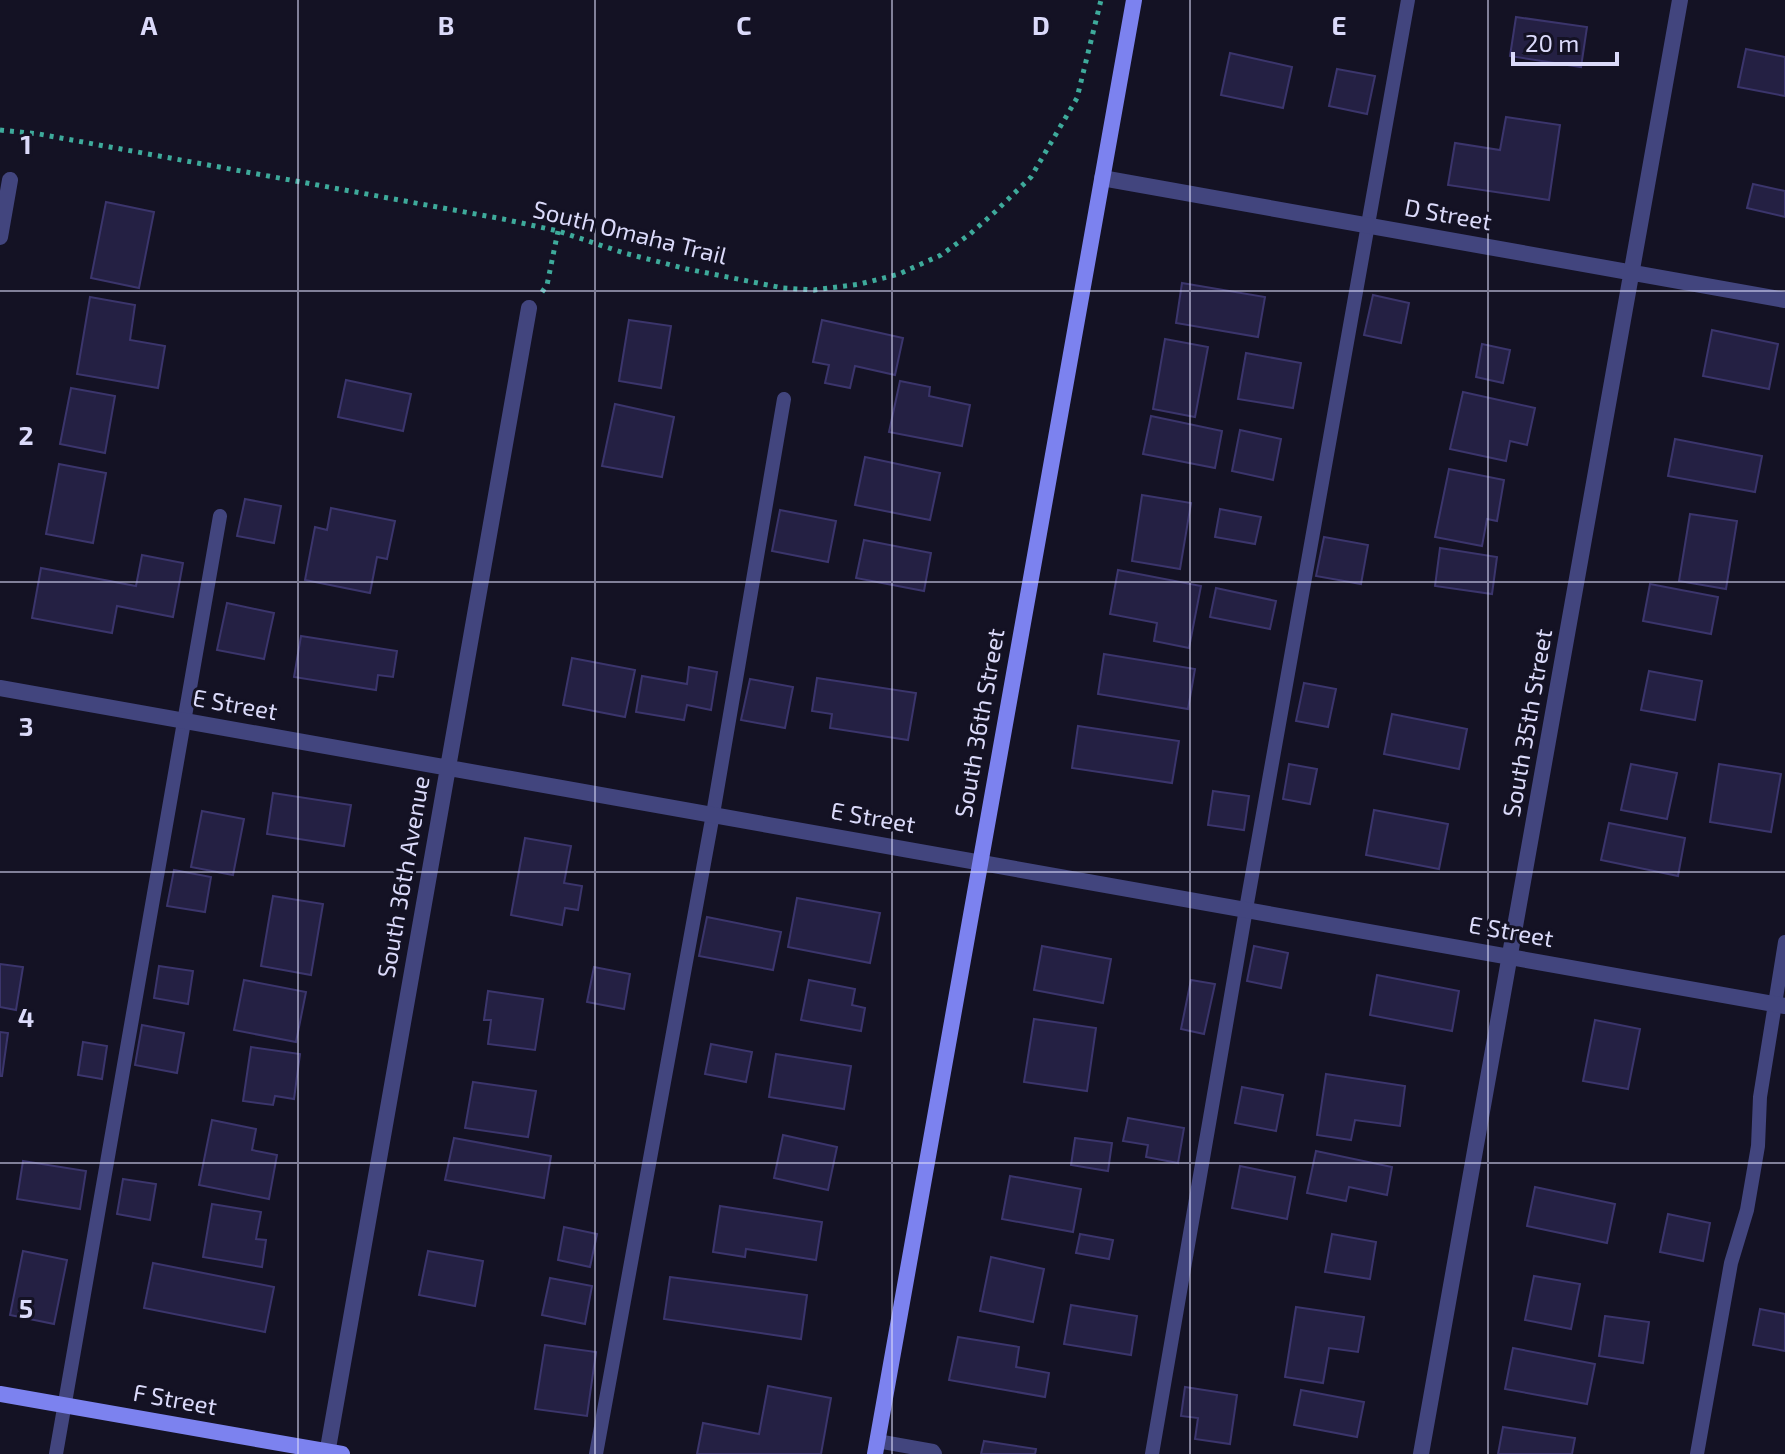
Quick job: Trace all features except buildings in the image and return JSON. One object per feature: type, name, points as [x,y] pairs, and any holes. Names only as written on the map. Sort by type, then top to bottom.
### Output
[{"type":"street","name":"South 36th Street","points":[[876,1447],[1134,0]]},
{"type":"street","name":"South 35th Street","points":[[1421,1454],[1680,0]]},
{"type":"street","name":"D Street","points":[[1102,178],[1785,300]]},
{"type":"street","points":[[0,237],[10,180]]},
{"type":"street","name":"South 36th Avenue","points":[[333,1453],[529,308]]},
{"type":"street","name":"E Street","points":[[0,688],[1780,1005]]},
{"type":"street","name":"F Street","points":[[0,1394],[333,1453]]},
{"type":"lane","points":[[1152,1454],[1408,0]]},
{"type":"lane","points":[[596,1454],[713,814],[784,399]]},
{"type":"lane","points":[[56,1454],[220,516]]},
{"type":"lane","points":[[1697,1454],[1731,1263],[1747,1210],[1758,1146],[1760,1097],[1780,1005],[1785,942]]},
{"type":"lane","points":[[876,1447],[933,1451],[935,1454]]},
{"type":"path","name":"South Omaha Trail","points":[[0,130],[70,139],[503,219],[558,231],[624,253],[687,269],[783,288],[814,290],[860,284],[899,274],[941,255],[970,234],[1031,177],[1077,98],[1101,0]]},
{"type":"path","points":[[529,308],[547,285],[558,231]]}]
